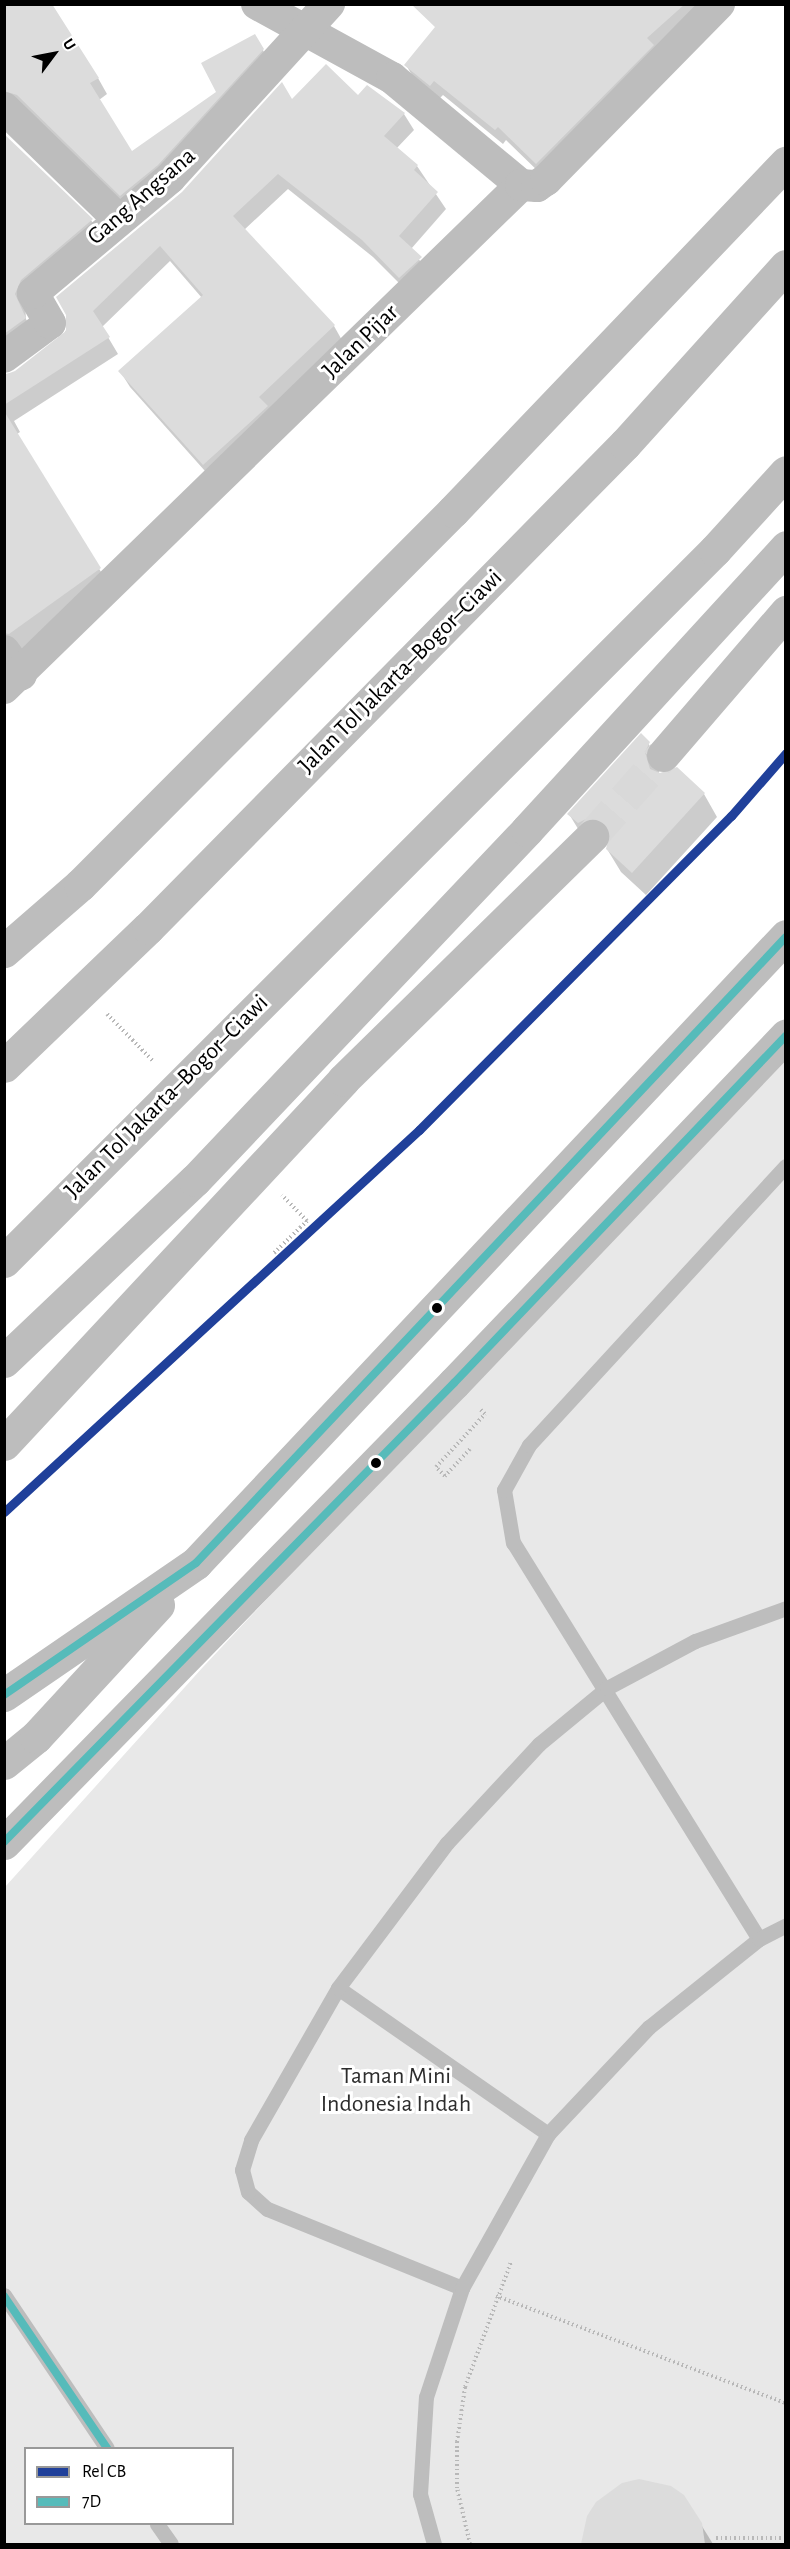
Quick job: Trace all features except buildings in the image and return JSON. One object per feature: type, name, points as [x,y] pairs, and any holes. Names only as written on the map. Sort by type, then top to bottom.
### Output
[{"type":"main road","points":[[4,951],[80,885],[453,512],[786,162]]},
{"type":"main road","name":"Jalan Tol Jakarta–Bogor–Ciawi","points":[[4,1066],[156,920],[625,444],[786,266]]},
{"type":"main road","name":"Jalan Tol Jakarta–Bogor–Ciawi","points":[[4,1261],[715,550],[786,472]]},
{"type":"main road","points":[[4,1361],[195,1180],[527,830],[786,547]]},
{"type":"main road","points":[[663,754],[786,612]]},
{"type":"main road","points":[[4,1444],[343,1080],[592,836]]},
{"type":"main road","points":[[4,1763],[36,1737],[196,1563],[786,936]]},
{"type":"main road","points":[[4,1843],[454,1383],[786,1035]]},
{"type":"main road","points":[[4,1695],[196,1563]]},
{"type":"street","points":[[257,4],[309,30],[392,78],[521,185]]},
{"type":"street","name":"Gang Angsana","points":[[4,357],[50,323],[33,293],[118,219],[170,178],[309,30],[329,4]]},
{"type":"street","name":"Jalan Pijar","points":[[10,671],[521,185],[537,186],[546,180],[719,4]]},
{"type":"street","points":[[4,108],[118,219]]},
{"type":"lane","points":[[759,1939],[606,1688],[513,1543],[504,1490],[529,1445],[786,1166]]},
{"type":"lane","points":[[462,2288],[267,2209],[248,2192],[242,2170],[251,2140],[338,1988],[447,1843],[539,1744],[606,1688],[695,1641],[786,1608]]},
{"type":"lane","points":[[434,2544],[420,2494],[426,2397],[462,2288],[549,2134],[649,2027],[759,1939],[786,1925]]},
{"type":"lane","points":[[338,1988],[549,2134]]},
{"type":"lane","points":[[4,2295],[106,2447]]},
{"type":"lane","points":[[158,2525],[171,2544]]},
{"type":"path","points":[[104,1010],[162,1070]]},
{"type":"path","points":[[274,1253],[307,1221],[277,1189]]},
{"type":"path","points":[[454,1383],[485,1414],[436,1467],[445,1476],[470,1449]]},
{"type":"path","points":[[470,2544],[457,2488],[457,2442],[465,2387],[496,2296],[513,2257]]},
{"type":"path","points":[[496,2296],[786,2403]]},
{"type":"path","points":[[716,2538],[786,2538]]},
{"type":"green space","name":"Taman Mini Indonesia Indah","points":[[785,1047],[785,2544],[5,2544],[5,1887],[203,1667]]},
{"type":"tunnel","points":[[592,836],[663,755]]},
{"type":"rail line","name":"CB","points":[[4,1512],[419,1130],[731,816],[786,753]]},
{"type":"transit line","name":"7D","points":[[4,1695],[196,1563],[786,937]]},
{"type":"transit line","name":"7D","points":[[4,1842],[454,1383],[786,1036]]},
{"type":"transit line","name":"7D","points":[[4,2296],[106,2447]]}]
